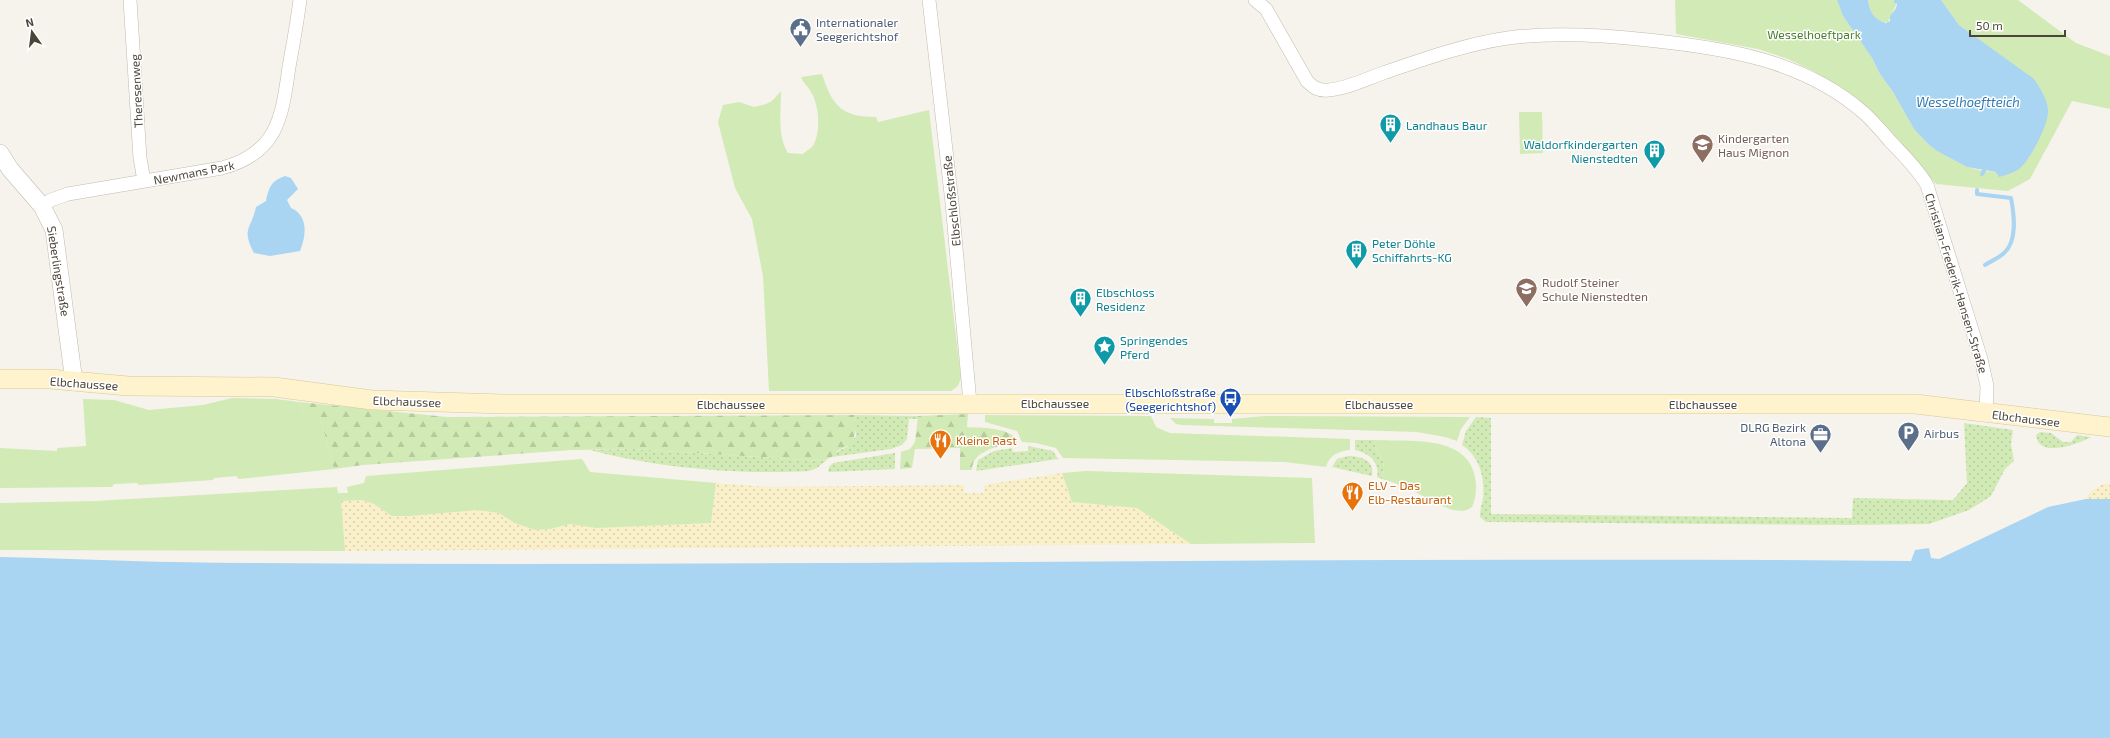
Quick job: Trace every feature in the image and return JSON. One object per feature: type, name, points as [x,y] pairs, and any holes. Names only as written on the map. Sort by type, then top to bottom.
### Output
[{"type":"main road","name":"Elbchaussee","points":[[0,379],[128,386],[274,387],[372,400],[440,403],[1915,404],[1986,414],[2110,427]]},
{"type":"street","name":"Theresenweg","points":[[130,0],[140,158],[144,181]]},
{"type":"street","name":"Newmans Park","points":[[42,206],[51,200],[68,194],[236,165],[246,160],[265,143],[273,133],[282,114],[300,0]]},
{"type":"street","name":"Elbschloßstraße","points":[[929,0],[952,203],[970,403]]},
{"type":"street","name":"Christian-Frederik-Hansen-Straße","points":[[1255,0],[1266,9],[1307,81],[1313,87],[1321,90],[1336,89],[1444,53],[1506,38],[1542,36],[1627,38],[1682,44],[1756,57],[1783,65],[1819,82],[1839,94],[1865,114],[1917,168],[1927,185],[1972,325],[1987,386],[1986,414]]},
{"type":"street","name":"Sieberlingstraße","points":[[1,158],[50,217],[57,242],[74,382]]},
{"type":"green space","name":"Wesselhoeftpark","points":[[1675,0],[1837,0],[1843,16],[1872,58],[1880,74],[1893,92],[1914,129],[1937,151],[1967,167],[1996,172],[2028,159],[2042,132],[1974,36],[1959,25],[1941,0],[2018,0],[2076,43],[2110,56],[2110,109],[2072,101],[2030,179],[2008,191],[1936,184],[1843,89],[1815,72],[1788,59],[1758,49],[1676,34]]},
{"type":"green space","points":[[1868,0],[1894,0],[1894,3],[1897,3],[1888,22],[1880,21],[1874,16],[1871,12]]},
{"type":"green space","points":[[822,74],[834,101],[846,112],[854,115],[876,117],[878,122],[929,110],[961,378],[958,386],[951,391],[769,391],[763,276],[752,219],[735,188],[718,122],[723,105],[739,102],[754,107],[772,101],[781,91],[780,123],[782,139],[788,153],[803,154],[814,144],[818,132],[818,118],[814,97],[801,77]]},
{"type":"green space","points":[[1519,112],[1542,112],[1543,153],[1520,154]]},
{"type":"green space","points":[[232,398],[276,399],[299,402],[305,417],[320,417],[334,469],[239,479],[236,476],[214,478],[213,480],[139,485],[137,483],[114,484],[112,487],[0,488],[0,448],[57,451],[57,448],[86,446],[83,399],[114,400],[149,410],[203,405]]},
{"type":"green space","points":[[299,402],[447,417],[854,415],[856,429],[852,444],[838,450],[832,457],[823,461],[633,449],[572,450],[363,465],[334,469],[320,417],[305,417]]},
{"type":"green space","points":[[968,414],[967,427],[1004,431],[1015,437],[1017,443],[996,447],[982,453],[973,463],[972,470],[960,470],[960,448],[915,449],[912,468],[900,469],[901,452],[910,449],[915,442],[918,416]]},
{"type":"green space","points":[[854,415],[918,416],[918,419],[909,419],[907,439],[902,445],[891,449],[832,457],[834,453],[847,447],[856,436]]},
{"type":"green space","points":[[985,415],[1151,416],[1156,427],[1170,433],[1350,439],[1350,450],[1335,454],[1329,459],[1326,467],[1284,462],[1063,458],[1056,448],[1036,443],[1022,442],[1017,431],[985,422]]},
{"type":"green space","points":[[1265,416],[1470,417],[1461,429],[1457,441],[1445,437],[1417,432],[1182,425],[1176,424],[1170,418],[1214,419],[1214,423],[1232,423],[1232,419]]},
{"type":"green space","points":[[1476,417],[1491,418],[1491,514],[1852,518],[1853,498],[1953,500],[1967,483],[1964,423],[2013,430],[2011,444],[2014,461],[2005,469],[1991,496],[1969,510],[1929,524],[1852,525],[1486,522],[1480,517],[1483,498],[1483,483],[1480,468],[1473,456],[1462,445],[1466,431]]},
{"type":"green space","points":[[2040,432],[2051,433],[2063,442],[2071,442],[2077,435],[2091,437],[2069,446],[2051,448],[2038,442],[2036,435]]},
{"type":"green space","points":[[1355,440],[1376,440],[1377,451],[1384,465],[1382,479],[1377,477],[1377,467],[1372,459],[1365,453],[1355,450]]},
{"type":"green space","points":[[1376,440],[1419,441],[1434,443],[1449,447],[1461,453],[1470,463],[1475,477],[1476,492],[1472,507],[1458,511],[1450,509],[1393,482],[1382,479],[1384,465],[1377,451]]},
{"type":"green space","points":[[1028,446],[1053,451],[1058,459],[976,471],[978,460],[994,451],[1012,448],[1013,452],[1028,451]]},
{"type":"green space","points":[[633,449],[823,461],[828,459],[817,468],[809,471],[727,471],[670,466],[590,450]]},
{"type":"green space","points":[[895,453],[895,469],[828,472],[829,467],[833,463]]},
{"type":"green space","points":[[1348,456],[1366,460],[1371,466],[1372,476],[1332,467],[1337,459]]},
{"type":"green space","points":[[582,459],[590,472],[716,483],[711,523],[596,528],[570,524],[550,529],[535,530],[515,523],[499,513],[477,510],[392,516],[374,504],[362,500],[341,501],[345,551],[0,550],[0,503],[96,501],[337,487],[338,493],[348,493],[347,487],[364,483],[366,476]]},
{"type":"green space","points":[[1086,471],[1312,478],[1315,543],[1191,544],[1137,508],[1072,502],[1062,473]]},
{"type":"sand","points":[[1062,473],[1072,502],[1137,508],[1191,544],[345,551],[341,501],[362,500],[374,504],[392,516],[476,510],[499,513],[515,523],[535,530],[550,529],[570,524],[596,528],[711,523],[716,483],[768,487],[964,485],[964,493],[984,493],[984,485]]},
{"type":"sand","points":[[2103,484],[2110,484],[2110,499],[2086,499],[2090,492]]},
{"type":"water","name":"Wesselhoeftteich","points":[[1837,0],[1868,0],[1875,17],[1886,23],[1890,21],[1890,16],[1895,10],[1897,3],[1894,3],[1894,0],[1941,0],[1959,25],[2034,79],[2045,98],[2048,111],[2038,142],[2023,165],[2014,172],[1999,177],[1996,172],[1967,167],[1937,151],[1928,144],[1914,129],[1893,92],[1880,74],[1872,58],[1843,16]]},
{"type":"water","points":[[285,176],[291,178],[298,189],[287,200],[291,208],[301,216],[303,221],[305,233],[300,251],[270,256],[254,253],[248,238],[248,229],[256,207],[266,201],[271,185]]},
{"type":"water","points":[[2086,499],[2110,499],[2110,738],[0,738],[0,557],[219,563],[457,564],[1496,560],[1911,561],[1915,550],[1929,548],[1931,558],[1939,559],[2048,507]]},
{"type":"waterway","points":[[1977,190],[1977,194],[2011,198],[2013,212],[2013,235],[2008,248],[2000,256],[1985,265]]},
{"type":"place","name":"Internationaler Seegerichtshof","points":[[800,48]]},
{"type":"place","name":"Landhaus Baur","points":[[1390,144]]},
{"type":"place","name":"Kindergarten Haus Mignon","points":[[1703,164]]},
{"type":"place","name":"Waldorfkindergarten Nienstedten","points":[[1654,170]]},
{"type":"place","name":"Peter Döhle Schiffahrts-KG","points":[[1357,270]]},
{"type":"place","name":"Rudolf Steiner Schule Nienstedten","points":[[1526,308]]},
{"type":"place","name":"Elbschloss Residenz","points":[[1080,318]]},
{"type":"place","name":"Springendes Pferd","points":[[1105,366]]},
{"type":"place","name":"Elbschloßstraße (Seegerichtshof)","points":[[1231,418]]},
{"type":"place","name":"Airbus","points":[[1909,452]]},
{"type":"place","name":"DLRG Bezirk Altona","points":[[1821,454]]},
{"type":"place","name":"Kleine Rast","points":[[940,460]]},
{"type":"place","name":"ELV – Das Elb-Restaurant","points":[[1352,512]]}]
